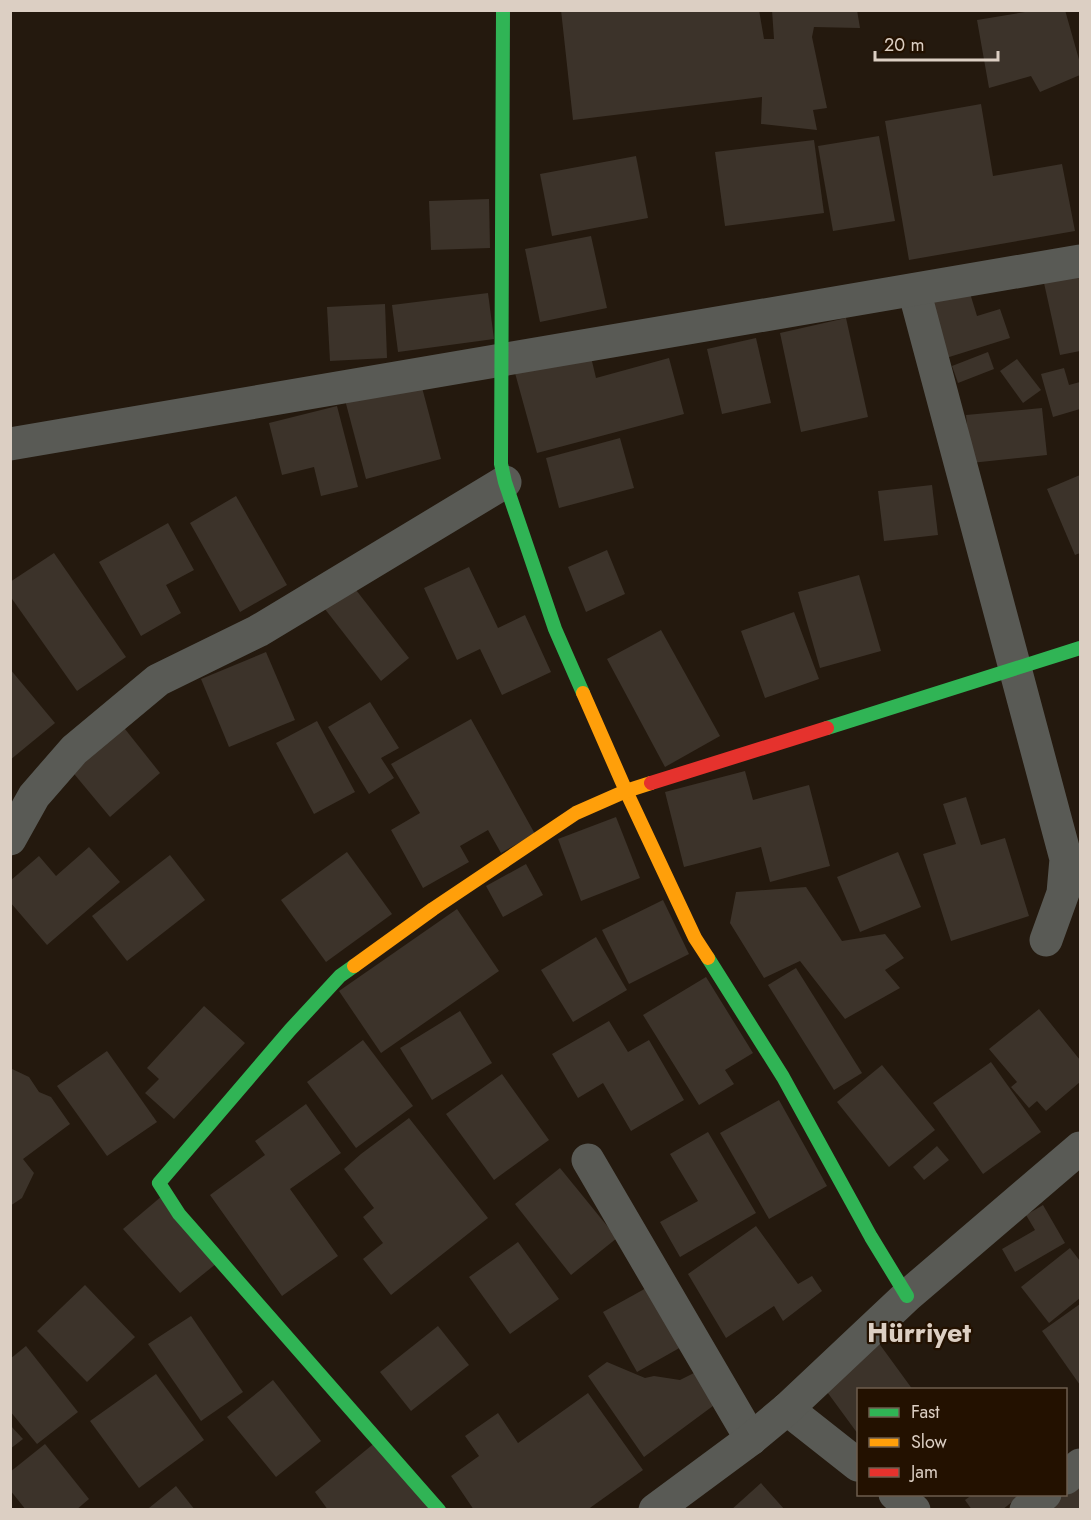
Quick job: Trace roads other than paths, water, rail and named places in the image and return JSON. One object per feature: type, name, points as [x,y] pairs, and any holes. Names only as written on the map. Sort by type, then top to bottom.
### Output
[{"type":"street","points":[[503,10],[501,464],[505,482],[555,629],[694,938],[783,1077],[871,1237],[907,1296]]},
{"type":"street","points":[[10,444],[1080,261]]},
{"type":"street","points":[[914,290],[1065,859],[1063,893],[1046,940]]},
{"type":"street","points":[[10,839],[34,796],[74,750],[158,680],[258,631],[505,482]]},
{"type":"street","points":[[439,1509],[179,1214],[159,1184],[290,1030],[340,976],[433,909],[576,813],[626,791],[1080,648]]},
{"type":"street","points":[[655,1509],[787,1409],[907,1296],[1080,1148]]},
{"type":"street","points":[[588,1160],[750,1439]]},
{"type":"street","points":[[787,1409],[857,1465]]},
{"type":"street","points":[[1067,1476],[1080,1466]]},
{"type":"street","points":[[898,1496],[914,1509]]},
{"type":"street","points":[[1026,1509],[1042,1496]]},
{"type":"district","name":"Hürriyet","points":[[919,1333]]}]
